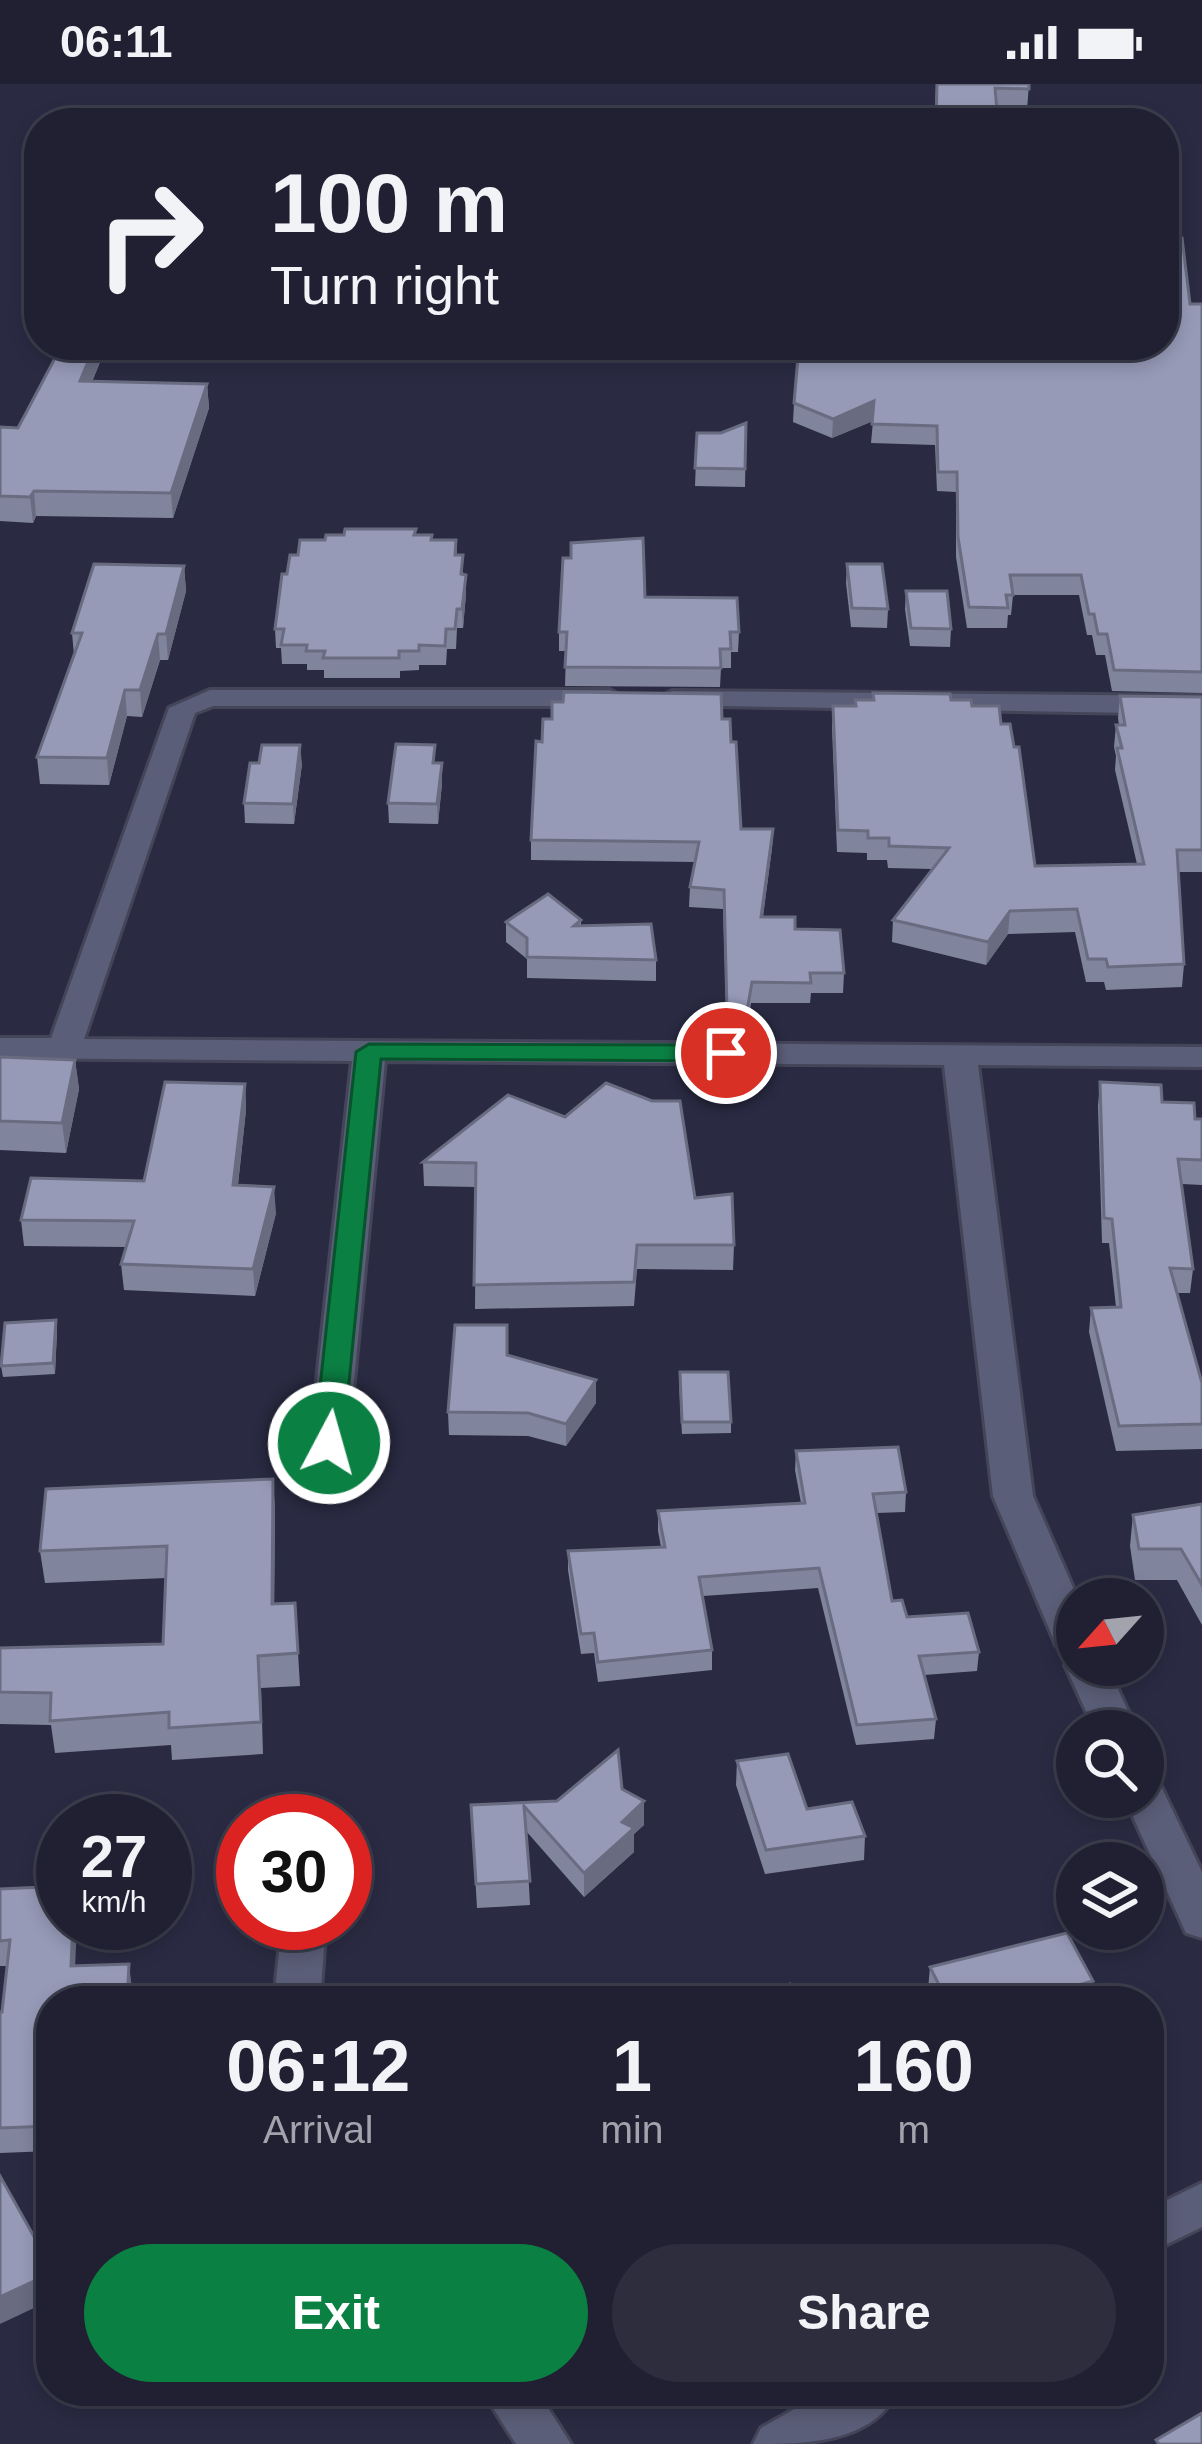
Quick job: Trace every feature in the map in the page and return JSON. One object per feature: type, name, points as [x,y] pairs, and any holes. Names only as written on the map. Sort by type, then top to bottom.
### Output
[{"type":"street","points":[[64,1048],[183,708],[196,702],[506,698],[1202,705]]},
{"type":"street","points":[[0,1048],[1202,1057]]},
{"type":"street","points":[[329,1443],[369,1052]]},
{"type":"street","points":[[960,1056],[1013,1496],[1056,1596]]},
{"type":"street","points":[[1155,1818],[1202,1921]]},
{"type":"street","points":[[298,1986],[302,1950]]},
{"type":"street","points":[[1164,2225],[1202,2203]]},
{"type":"street","points":[[518,2406],[545,2444]]},
{"type":"street","points":[[779,2444],[846,2406]]},
{"type":"building","points":[[937,84],[1029,84],[1029,89],[995,88],[997,108],[936,108]]},
{"type":"building","points":[[1182,238],[1190,304],[1202,304],[1202,672],[1114,670],[1107,634],[1098,634],[1094,614],[1089,614],[1081,575],[1010,575],[1013,595],[1006,595],[1008,608],[969,607],[958,537],[957,472],[938,472],[937,426],[872,424],[874,401],[833,419],[794,403],[798,360],[1179,360]]},
{"type":"building","points":[[54,360],[89,360],[80,381],[207,384],[171,493],[34,491],[30,497],[0,496],[0,427],[18,428]]},
{"type":"building","points":[[746,423],[745,469],[695,468],[697,433],[721,433]]},
{"type":"building","points":[[345,529],[416,529],[414,535],[432,535],[431,540],[456,540],[455,555],[463,555],[461,574],[466,575],[462,609],[457,609],[455,629],[446,629],[445,646],[419,645],[419,651],[399,651],[399,658],[323,658],[325,651],[306,651],[307,645],[281,645],[284,629],[275,629],[282,574],[287,574],[290,555],[298,555],[300,540],[325,540],[326,535],[344,535]]},
{"type":"building","points":[[643,538],[645,597],[737,598],[739,632],[730,632],[731,649],[720,649],[721,668],[565,667],[567,632],[559,632],[563,558],[571,558],[571,543]]},
{"type":"building","points":[[94,564],[184,566],[166,634],[158,634],[140,690],[125,690],[107,758],[37,757],[82,633],[72,633]]},
{"type":"building","points":[[847,564],[882,564],[888,609],[852,608]]},
{"type":"building","points":[[906,591],[947,591],[951,629],[911,628]]},
{"type":"building","points":[[564,692],[721,694],[722,719],[730,719],[731,742],[736,742],[741,829],[773,829],[761,917],[795,917],[795,929],[840,930],[844,973],[810,973],[811,983],[752,982],[747,1011],[727,1010],[724,890],[690,887],[699,842],[531,840],[536,741],[542,742],[543,719],[552,719],[552,702],[563,702]]},
{"type":"building","points":[[873,693],[950,694],[951,700],[971,700],[972,706],[999,706],[1001,724],[1010,724],[1014,747],[1019,747],[1035,866],[1144,864],[1117,748],[1122,748],[1116,725],[1125,725],[1120,696],[1202,697],[1202,850],[1177,850],[1184,964],[1108,967],[1106,959],[1088,959],[1077,909],[1010,911],[988,942],[893,920],[949,848],[889,846],[889,838],[868,838],[868,831],[838,830],[833,706],[856,706],[855,700],[874,700]]},
{"type":"building","points":[[396,744],[435,745],[433,763],[442,763],[437,804],[388,803]]},
{"type":"building","points":[[262,745],[300,745],[293,804],[244,803],[250,763],[259,763]]},
{"type":"building","points":[[548,894],[581,920],[574,926],[651,924],[656,960],[527,957],[527,938],[506,922]]},
{"type":"building","points":[[0,1057],[75,1060],[62,1123],[0,1121]]},
{"type":"building","points":[[165,1082],[245,1084],[233,1185],[274,1187],[253,1269],[121,1264],[134,1221],[21,1220],[31,1178],[144,1181]]},
{"type":"building","points":[[1100,1082],[1161,1085],[1162,1102],[1194,1103],[1195,1119],[1202,1119],[1202,1160],[1178,1159],[1193,1269],[1170,1268],[1202,1383],[1202,1424],[1119,1426],[1091,1308],[1121,1307],[1112,1219],[1104,1218]]},
{"type":"building","points":[[606,1083],[652,1101],[680,1101],[695,1198],[732,1194],[734,1245],[637,1245],[634,1282],[474,1285],[476,1163],[423,1162],[508,1095],[565,1117]]},
{"type":"building","points":[[56,1320],[53,1363],[1,1366],[5,1323]]},
{"type":"building","points":[[455,1325],[507,1325],[507,1355],[596,1380],[566,1424],[528,1413],[448,1412]]},
{"type":"building","points":[[680,1372],[728,1372],[731,1422],[682,1422]]},
{"type":"building","points":[[898,1447],[906,1492],[873,1494],[892,1601],[902,1600],[907,1617],[968,1613],[979,1652],[919,1656],[936,1719],[857,1725],[819,1568],[699,1577],[712,1650],[598,1662],[594,1633],[581,1634],[568,1551],[665,1547],[658,1511],[805,1503],[796,1451]]},
{"type":"building","points":[[273,1479],[272,1604],[295,1603],[298,1653],[258,1656],[261,1722],[169,1728],[169,1712],[50,1721],[51,1693],[0,1692],[0,1648],[163,1644],[167,1546],[40,1551],[46,1489]]},
{"type":"building","points":[[1202,1504],[1202,1585],[1181,1549],[1139,1549],[1133,1515]]},
{"type":"building","points":[[618,1750],[622,1789],[644,1801],[622,1822],[634,1828],[584,1873],[524,1806],[530,1881],[476,1884],[471,1805],[557,1801]]},
{"type":"building","points":[[788,1754],[807,1809],[852,1802],[865,1836],[766,1850],[737,1761]]},
{"type":"building","points":[[36,1887],[36,1950],[72,1950],[71,1966],[129,1964],[128,1986],[36,1986],[36,2127],[0,2128],[0,2012],[10,1940],[0,1941],[0,1889]]},
{"type":"building","points":[[1056,1936],[1056,1950],[1076,1950],[1093,1981],[1074,1986],[940,1986],[930,1967]]},
{"type":"building","points":[[0,2176],[36,2240],[36,2280],[0,2297]]},
{"type":"building","points":[[1202,2413],[1202,2444],[1159,2444],[1156,2440]]},
{"type":"route","points":[[329,1443],[369,1052],[726,1053]]}]
